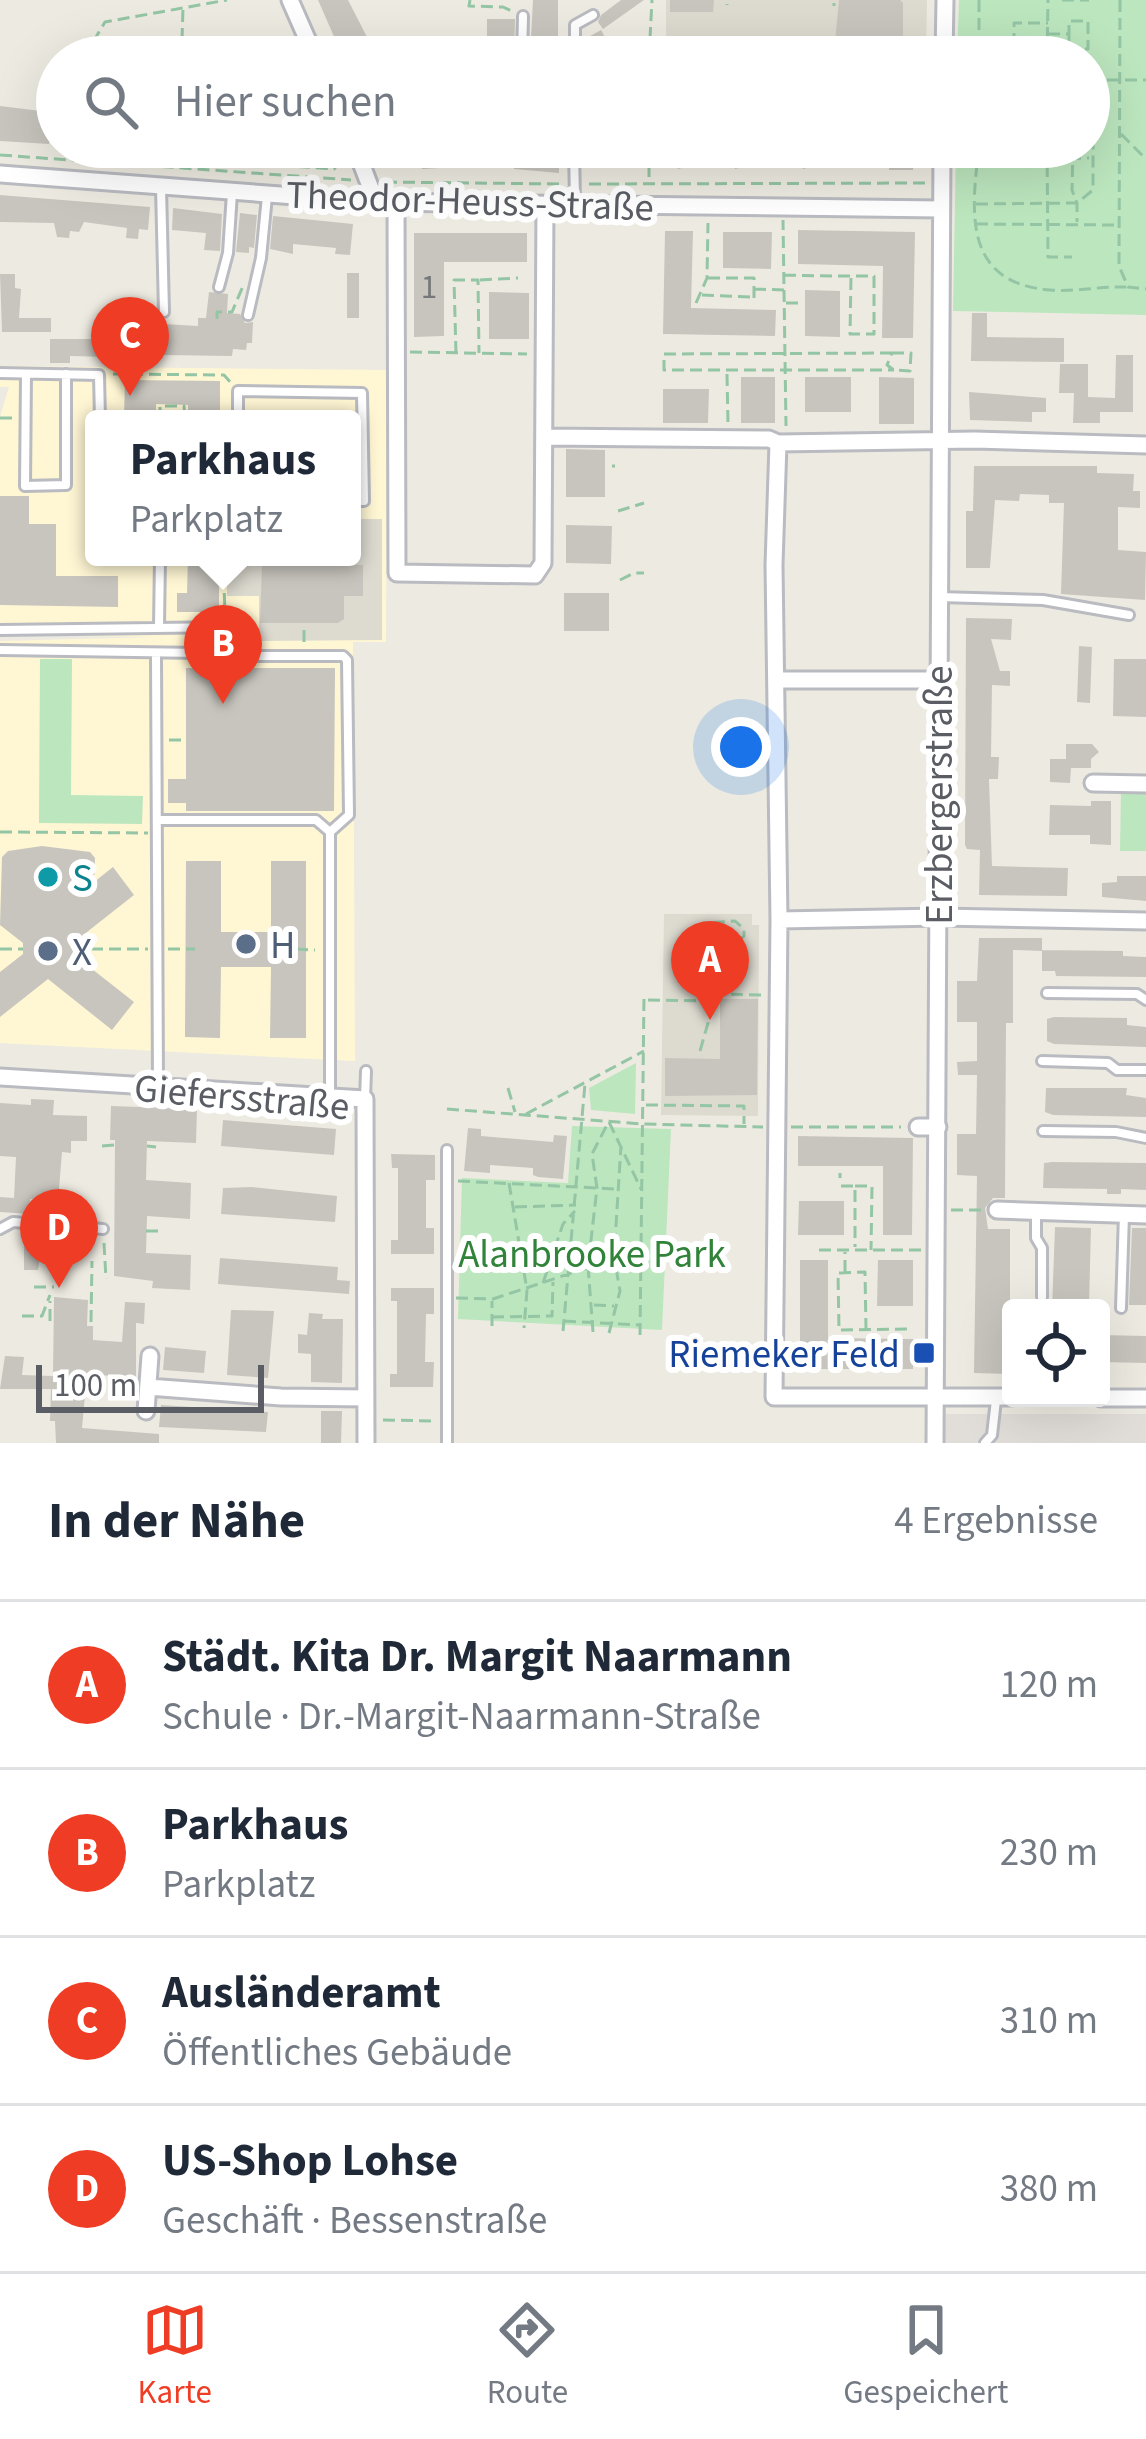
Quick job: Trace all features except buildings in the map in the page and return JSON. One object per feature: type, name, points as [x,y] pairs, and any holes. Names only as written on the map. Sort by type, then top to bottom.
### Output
[{"type":"street","points":[[290,0],[306,36]]},
{"type":"street","points":[[944,36],[945,0]]},
{"type":"street","points":[[364,168],[376,202]]},
{"type":"street","name":"Erzbergerstraße","points":[[935,1443],[941,168]]},
{"type":"street","name":"Theodor-Heuss-Straße","points":[[0,174],[376,202],[941,209]]},
{"type":"street","points":[[396,202],[397,573],[540,572],[545,204]]},
{"type":"street","points":[[545,437],[1146,445]]},
{"type":"street","points":[[782,443],[776,680],[774,1397],[1002,1397]]},
{"type":"street","points":[[776,680],[938,680]]},
{"type":"street","points":[[1093,783],[1146,784]]},
{"type":"street","points":[[778,920],[1146,921]]},
{"type":"street","name":"Giefersstraße","points":[[0,1077],[365,1099],[366,1443]]},
{"type":"street","points":[[918,1126],[938,1127]]},
{"type":"street","points":[[997,1210],[1146,1215]]},
{"type":"street","points":[[146,1412],[150,1356]]},
{"type":"street","points":[[148,1387],[366,1398]]},
{"type":"street","points":[[1110,1398],[1146,1398]]},
{"type":"lane","points":[[575,36],[575,25],[592,15]]},
{"type":"lane","points":[[523,16],[523,36]]},
{"type":"lane","points":[[574,168],[574,204]]},
{"type":"lane","points":[[161,186],[164,312]]},
{"type":"lane","points":[[219,287],[220,269],[229,253],[232,192]]},
{"type":"lane","points":[[248,315],[261,258],[267,194]]},
{"type":"lane","points":[[0,373],[99,375],[100,410]]},
{"type":"lane","points":[[26,374],[26,487],[66,485],[66,374]]},
{"type":"lane","points":[[238,410],[238,391],[362,393],[361,501]]},
{"type":"lane","points":[[160,566],[160,627]]},
{"type":"lane","points":[[937,597],[1043,600],[1129,615]]},
{"type":"lane","points":[[0,630],[232,627],[234,656]]},
{"type":"lane","points":[[0,650],[344,656],[350,668],[349,815],[330,832],[330,1097]]},
{"type":"lane","points":[[156,654],[158,1086]]},
{"type":"lane","points":[[204,656],[204,668]]},
{"type":"lane","points":[[159,820],[316,820],[330,832]]},
{"type":"lane","points":[[1047,993],[1137,994],[1146,1000]]},
{"type":"lane","points":[[1042,1061],[1146,1070]]},
{"type":"lane","points":[[365,1099],[366,1071]]},
{"type":"lane","points":[[1043,1131],[1116,1132],[1146,1138]]},
{"type":"lane","points":[[447,1150],[447,1443]]},
{"type":"lane","points":[[1036,1211],[1042,1297]]},
{"type":"lane","points":[[1121,1308],[1124,1214]]},
{"type":"lane","points":[[0,1228],[13,1222],[103,1229]]},
{"type":"lane","points":[[985,1443],[1002,1403]]},
{"type":"path","points":[[96,36],[105,22],[227,0]]},
{"type":"path","points":[[470,0],[470,6],[503,7],[523,16]]},
{"type":"path","points":[[650,36],[652,0]]},
{"type":"path","points":[[979,0],[980,36]]},
{"type":"path","points":[[1048,0],[1048,34],[1069,34],[1069,21],[1088,21],[1088,36]]},
{"type":"path","points":[[1062,0],[1089,0]]},
{"type":"path","points":[[1120,0],[1119,266],[1128,286]]},
{"type":"path","points":[[182,36],[183,8]]},
{"type":"path","points":[[1014,36],[1013,23],[1048,23]]},
{"type":"path","points":[[1110,80],[1146,80]]},
{"type":"path","points":[[1120,133],[1146,159]]},
{"type":"path","points":[[0,155],[36,157]]},
{"type":"path","points":[[200,168],[370,182],[941,183]]},
{"type":"path","points":[[649,168],[649,185]]},
{"type":"path","points":[[976,168],[976,242],[989,263],[1010,280],[1048,290],[1146,289]]},
{"type":"path","points":[[1047,168],[1048,257],[1072,257]]},
{"type":"path","points":[[1072,168],[1077,224]]},
{"type":"path","points":[[974,204],[1077,203],[1093,190],[1093,168]]},
{"type":"path","points":[[782,443],[783,207]]},
{"type":"path","points":[[696,303],[706,278],[708,221]]},
{"type":"path","points":[[973,224],[1118,224]]},
{"type":"path","points":[[784,275],[874,276],[874,334],[850,334],[851,276]]},
{"type":"path","points":[[456,353],[454,280],[518,278]]},
{"type":"path","points":[[701,296],[754,300],[754,278],[706,278]]},
{"type":"path","points":[[217,319],[217,311],[232,313],[240,288],[255,279]]},
{"type":"path","points":[[478,280],[479,353]]},
{"type":"path","points":[[754,289],[784,290]]},
{"type":"path","points":[[715,296],[715,303]]},
{"type":"path","points":[[784,302],[800,303]]},
{"type":"path","points":[[410,352],[545,354]]},
{"type":"path","points":[[875,353],[875,370]]},
{"type":"path","points":[[875,353],[911,353],[910,371],[664,370],[664,354],[875,353]]},
{"type":"path","points":[[892,353],[886,365],[894,370]]},
{"type":"path","points":[[727,370],[728,438]]},
{"type":"path","points":[[99,375],[224,375],[238,391]]},
{"type":"path","points":[[160,410],[160,406],[184,406],[184,410]]},
{"type":"path","points":[[618,512],[644,502]]},
{"type":"path","points":[[223,566],[225,627]]},
{"type":"path","points":[[620,580],[644,573]]},
{"type":"path","points":[[304,626],[304,656]]},
{"type":"path","points":[[155,740],[186,740]]},
{"type":"path","points":[[0,832],[159,833]]},
{"type":"path","points":[[700,1051],[715,986],[728,969],[732,945],[744,936],[744,929],[734,921],[704,923],[692,939],[692,957],[715,986]]},
{"type":"path","points":[[0,949],[23,949]]},
{"type":"path","points":[[73,949],[150,949]]},
{"type":"path","points":[[168,949],[195,949]]},
{"type":"path","points":[[296,950],[329,950]]},
{"type":"path","points":[[640,1335],[644,998],[750,994]]},
{"type":"path","points":[[524,1114],[644,1051]]},
{"type":"path","points":[[562,1331],[585,1084]]},
{"type":"path","points":[[508,1088],[515,1114]]},
{"type":"path","points":[[643,1105],[744,1106],[743,1126]]},
{"type":"path","points":[[447,1108],[643,1124],[918,1126]]},
{"type":"path","points":[[608,1121],[642,1190]]},
{"type":"path","points":[[593,1332],[588,1266],[597,1188],[592,1154],[608,1121]]},
{"type":"path","points":[[102,1146],[115,1145]]},
{"type":"path","points":[[147,1146],[156,1147]]},
{"type":"path","points":[[609,1333],[620,1291],[614,1257],[620,1146]]},
{"type":"path","points":[[447,1180],[618,1189]]},
{"type":"path","points":[[509,1184],[527,1289],[524,1328]]},
{"type":"path","points":[[838,1186],[872,1186],[871,1250]]},
{"type":"path","points":[[855,1186],[855,1250]]},
{"type":"path","points":[[513,1207],[576,1207]]},
{"type":"path","points":[[543,1283],[562,1225],[576,1207]]},
{"type":"path","points":[[938,1209],[997,1210]]},
{"type":"path","points":[[103,1229],[106,1279]]},
{"type":"path","points":[[146,1231],[159,1231]]},
{"type":"path","points":[[448,1298],[493,1299],[641,1250]]},
{"type":"path","points":[[819,1250],[937,1250]]},
{"type":"path","points":[[845,1250],[845,1273]]},
{"type":"path","points":[[91,1322],[92,1261]]},
{"type":"path","points":[[866,1330],[866,1273],[838,1273],[839,1330],[866,1330],[910,1329]]},
{"type":"path","points":[[492,1317],[552,1316],[554,1279]]},
{"type":"path","points":[[22,1316],[42,1316],[52,1287],[34,1287]]},
{"type":"path","points":[[50,1294],[50,1321]]},
{"type":"path","points":[[492,1326],[493,1299]]},
{"type":"path","points":[[591,1305],[616,1306]]},
{"type":"path","points":[[564,1321],[640,1325]]},
{"type":"path","points":[[381,1420],[447,1421]]},
{"type":"shaded area","points":[[666,0],[927,0],[926,36],[666,36]]},
{"type":"shaded area","points":[[0,366],[387,370],[386,642],[353,642],[355,1061],[0,1043],[0,641],[157,637],[0,635],[0,417],[9,387],[0,387]]},
{"type":"shaded area","points":[[361,519],[382,519],[382,640],[259,641],[259,596],[227,596],[227,566],[361,566]]},
{"type":"shaded area","points":[[664,914],[752,914],[752,925],[759,925],[758,1116],[661,1115]]},
{"type":"shaded area","points":[[939,1414],[1146,1414],[1146,1443],[938,1443]]},
{"type":"green space","points":[[959,0],[1146,0],[1146,315],[953,311],[956,168],[1110,168],[1110,36],[958,36]]},
{"type":"green space","points":[[40,659],[72,659],[71,795],[143,796],[142,824],[39,823]]},
{"type":"green space","points":[[1121,791],[1146,791],[1146,851],[1120,851]]},
{"type":"green space","points":[[636,1063],[635,1114],[591,1110],[589,1088]]},
{"type":"green space","name":"Alanbrooke Park","points":[[572,1126],[671,1129],[662,1330],[458,1319],[462,1178],[568,1183]]},
{"type":"place","name":"Ausländeramt","points":[[130,396]]},
{"type":"place","name":"Parkhaus","points":[[223,704]]},
{"type":"place","name":"S","points":[[48,877]]},
{"type":"place","name":"H","points":[[246,944]]},
{"type":"place","name":"X","points":[[48,951]]},
{"type":"place","name":"Städt. Kita Dr. Margit Naarmann","points":[[710,1020]]},
{"type":"place","name":"US-Shop Lohse","points":[[59,1288]]},
{"type":"place","name":"Riemeker Feld","points":[[924,1353]]}]
